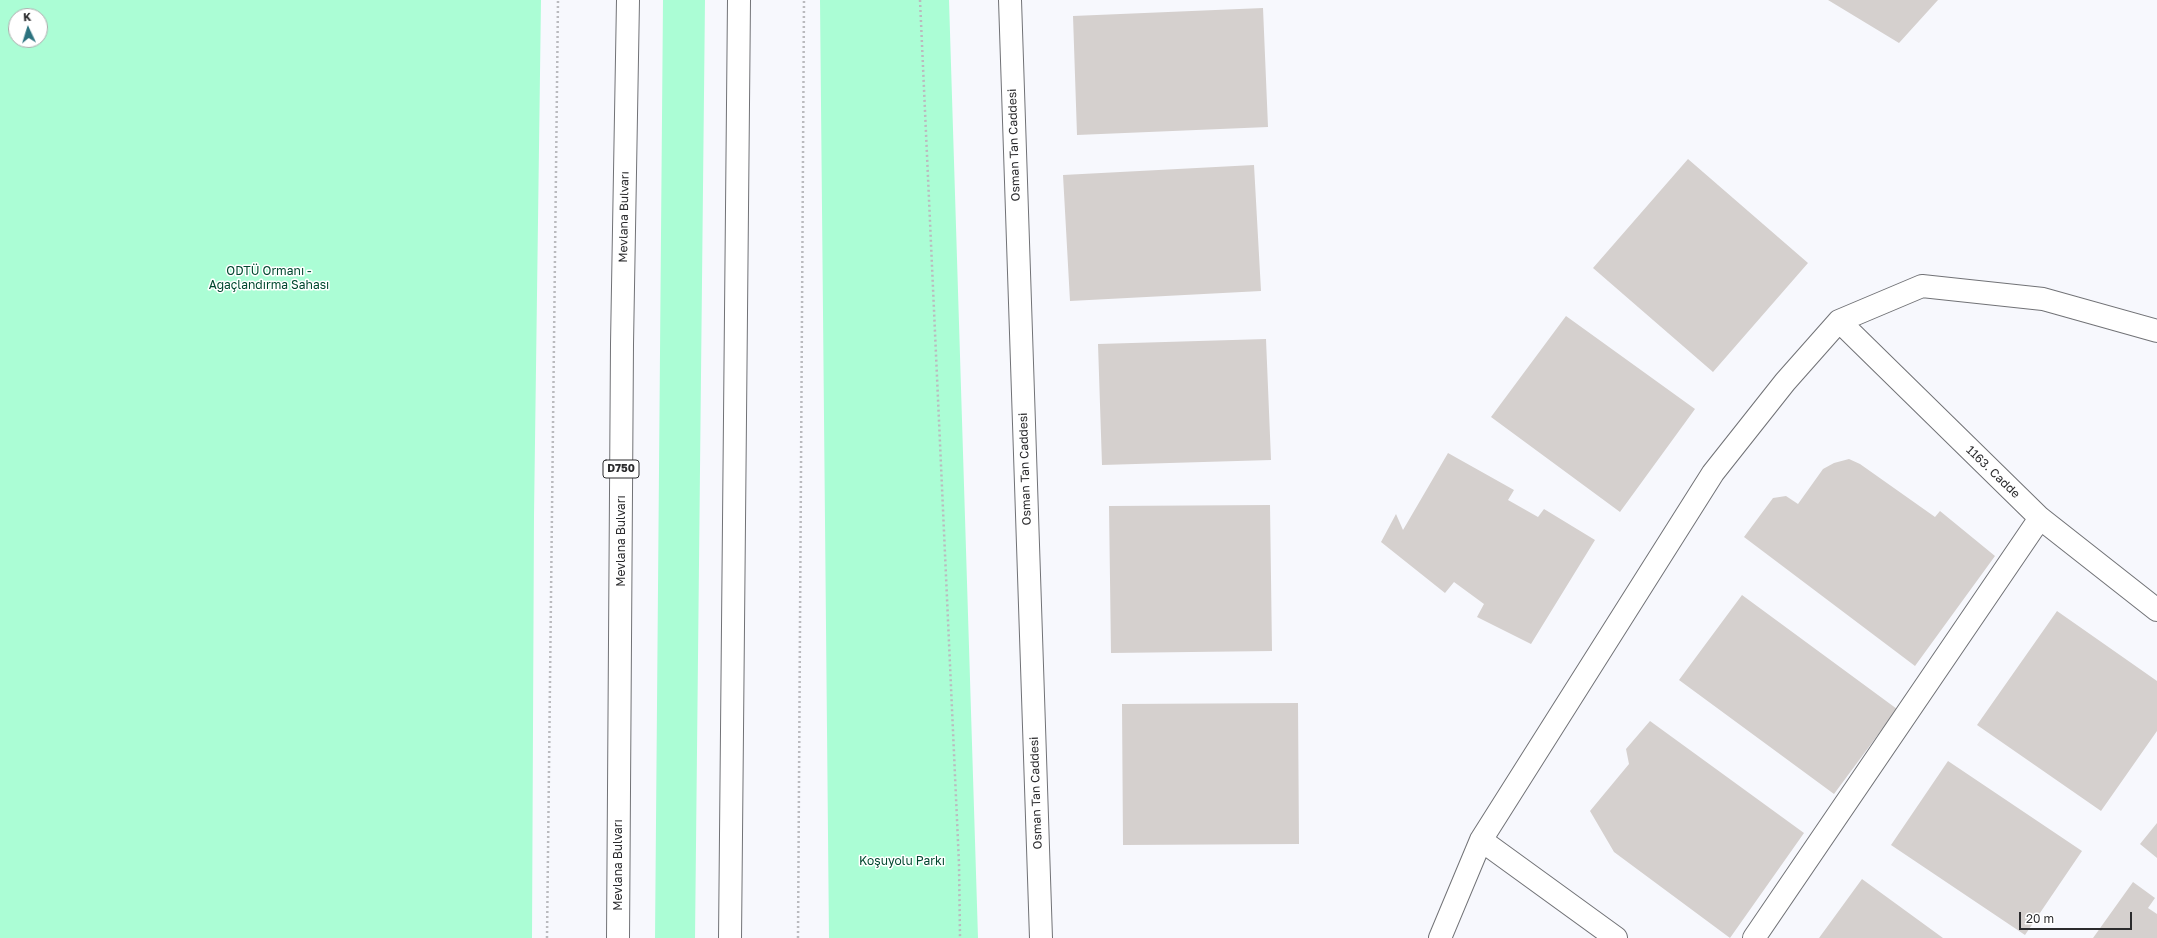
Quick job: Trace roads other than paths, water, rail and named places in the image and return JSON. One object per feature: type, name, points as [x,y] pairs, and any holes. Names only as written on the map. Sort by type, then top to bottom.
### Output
[{"type":"main road","name":"Mevlana Bulvarı","points":[[618,938],[622,344],[628,0]]},
{"type":"main road","points":[[730,938],[739,0]]},
{"type":"main road","name":"Osman Tan Caddesi","points":[[1010,0],[1041,938]]},
{"type":"main road","points":[[1440,938],[1482,840],[1713,473],[1785,382],[1839,321],[1922,286],[2043,299],[2157,331]]},
{"type":"main road","name":"1163. Cadde","points":[[1839,321],[2040,518],[2157,610]]},
{"type":"main road","points":[[1754,938],[2040,518]]},
{"type":"main road","points":[[1482,840],[1616,938]]},
{"type":"park label","name":"ODTÜ Ormanı - Ağaçlandırma Sahası","points":[[269,278]]},
{"type":"park label","name":"Koşuyolu Parkı","points":[[902,861]]}]
